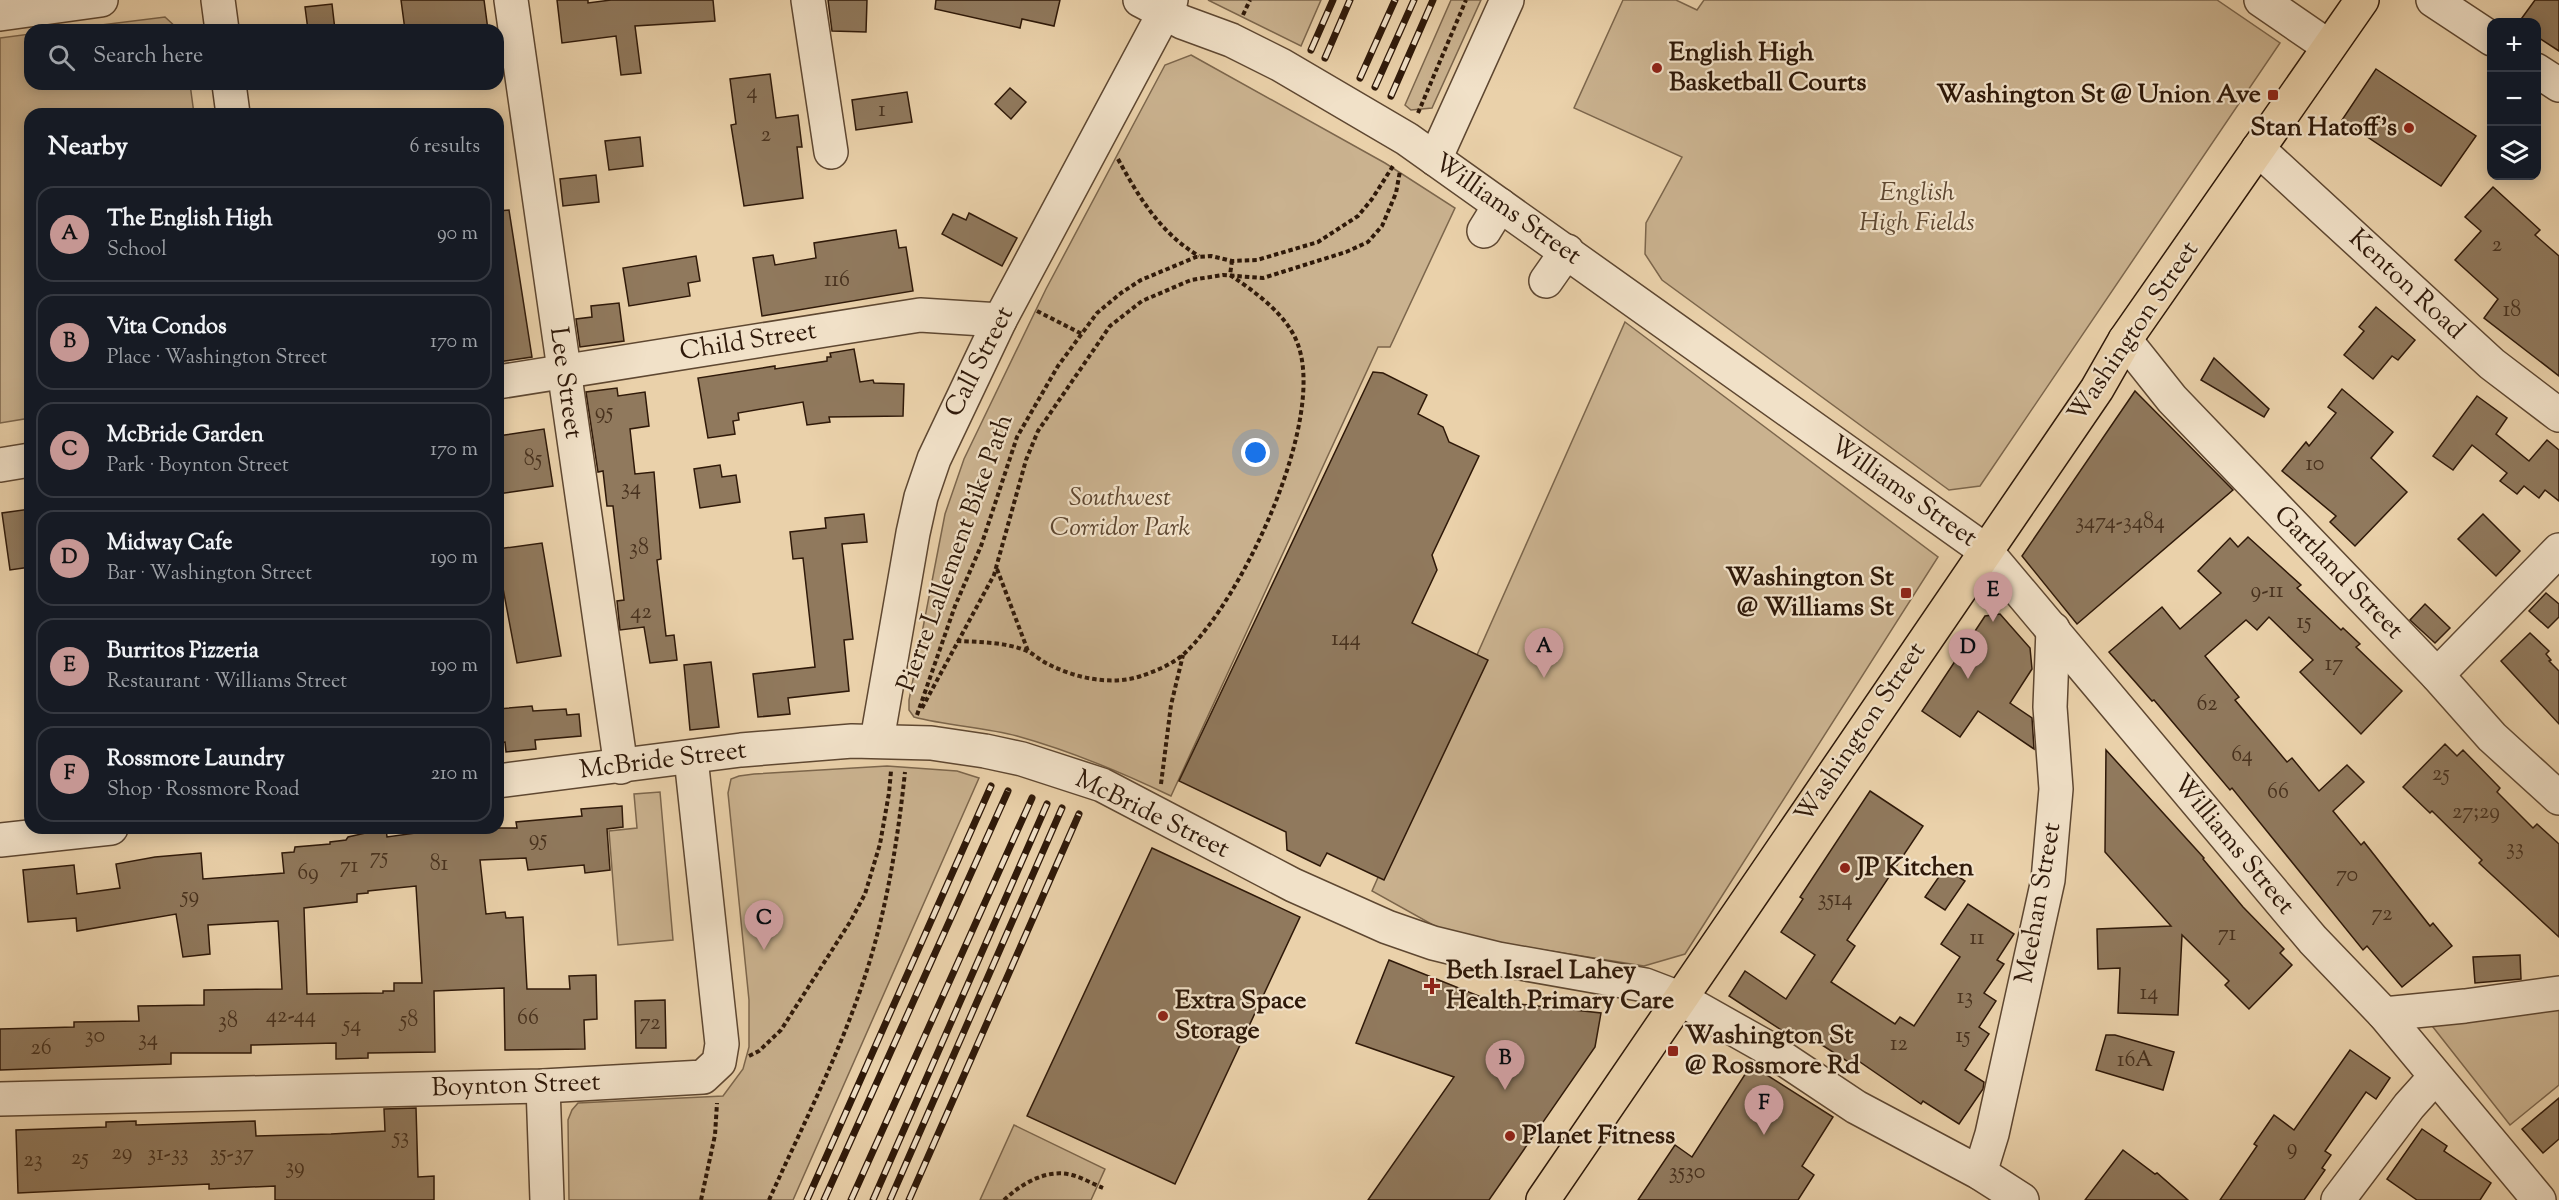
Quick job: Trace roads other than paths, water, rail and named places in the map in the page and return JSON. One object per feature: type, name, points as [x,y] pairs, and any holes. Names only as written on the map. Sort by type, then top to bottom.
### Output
[{"type":"main road","name":"Washington Street","points":[[1543,1200],[2097,389],[2126,340],[2362,0]]},
{"type":"street","points":[[0,14],[100,0]]},
{"type":"street","points":[[218,0],[221,24]]},
{"type":"street","name":"Lee Street","points":[[511,0],[621,767]]},
{"type":"street","points":[[808,0],[831,152]]},
{"type":"street","points":[[1435,159],[1507,0]]},
{"type":"street","points":[[2261,0],[2328,46]]},
{"type":"street","points":[[2433,0],[2487,36]]},
{"type":"street","name":"Williams Street","points":[[1158,4],[1281,65],[1367,115],[1435,159],[1492,218],[1567,251],[1986,551],[2313,940],[2384,1014],[2539,1200]]},
{"type":"street","name":"Call Street","points":[[884,750],[896,623],[923,491],[944,434],[1158,4]]},
{"type":"street","points":[[2540,72],[2559,85]]},
{"type":"street","points":[[230,90],[232,108]]},
{"type":"street","name":"Kenton Road","points":[[2258,149],[2492,364],[2559,415]]},
{"type":"street","points":[[1546,281],[1567,251]]},
{"type":"street","name":"Child Street","points":[[504,381],[920,315],[1000,320]]},
{"type":"street","name":"Gartland Street","points":[[2126,340],[2172,399],[2437,675],[2492,737],[2559,798]]},
{"type":"street","points":[[0,465],[24,461]]},
{"type":"street","points":[[2437,675],[2559,550]]},
{"type":"street","name":"Meehan Street","points":[[1980,1173],[1992,1134],[2048,880],[2056,789],[2050,707],[2053,629]]},
{"type":"street","name":"McBride Street","points":[[504,780],[780,747],[884,750],[958,746],[1056,769],[1117,792],[1253,865],[1370,920],[1433,943],[1498,959],[1645,985],[1679,998],[1766,1047],[1856,1107],[1980,1173],[2022,1200]]},
{"type":"street","name":"Boynton Street","points":[[0,1099],[543,1086],[704,1077],[721,1058],[721,1031],[691,758]]},
{"type":"street","points":[[0,840],[56,834]]},
{"type":"street","points":[[2384,1014],[2486,1004],[2559,993]]},
{"type":"street","points":[[2338,1200],[2409,1106],[2435,1077]]},
{"type":"street","points":[[543,1086],[547,1200]]},
{"type":"railway","points":[[1311,50],[1333,0]]},
{"type":"railway","points":[[1325,58],[1350,0]]},
{"type":"railway","points":[[1360,78],[1395,0]]},
{"type":"railway","points":[[1375,87],[1414,0]]},
{"type":"railway","points":[[1391,96],[1433,0]]},
{"type":"railway","points":[[807,1200],[991,786]]},
{"type":"railway","points":[[824,1200],[1008,791]]},
{"type":"railway","points":[[851,1200],[1032,798]]},
{"type":"railway","points":[[873,1200],[1047,804]]},
{"type":"railway","points":[[890,1200],[1062,808]]},
{"type":"railway","points":[[909,1200],[1079,814]]},
{"type":"place","name":"English High Basketball Courts","points":[[1657,68]]},
{"type":"place","name":"Washington St @ Union Ave","points":[[2273,95]]},
{"type":"place","name":"Stan Hatoff's","points":[[2409,128]]},
{"type":"place","name":"Washington St @ Williams St","points":[[1906,593]]},
{"type":"place","name":"Burritos Pizzeria","points":[[1993,622]]},
{"type":"place","name":"The English High","points":[[1544,678]]},
{"type":"place","name":"Midway Cafe","points":[[1968,679]]},
{"type":"place","name":"JP Kitchen","points":[[1845,868]]},
{"type":"place","name":"McBride Garden","points":[[764,950]]},
{"type":"place","name":"Beth Israel Lahey Health Primary Care","points":[[1432,986]]},
{"type":"place","name":"Extra Space Storage","points":[[1163,1016]]},
{"type":"place","name":"Washington St @ Rossmore Rd","points":[[1673,1051]]},
{"type":"place","name":"Vita Condos","points":[[1505,1090]]},
{"type":"place","name":"Rossmore Laundry","points":[[1764,1135]]},
{"type":"place","name":"Planet Fitness","points":[[1510,1136]]},
{"type":"park label","name":"English High Fields","points":[[1917,208]]},
{"type":"park label","name":"Southwest Corridor Park","points":[[1120,513]]}]
